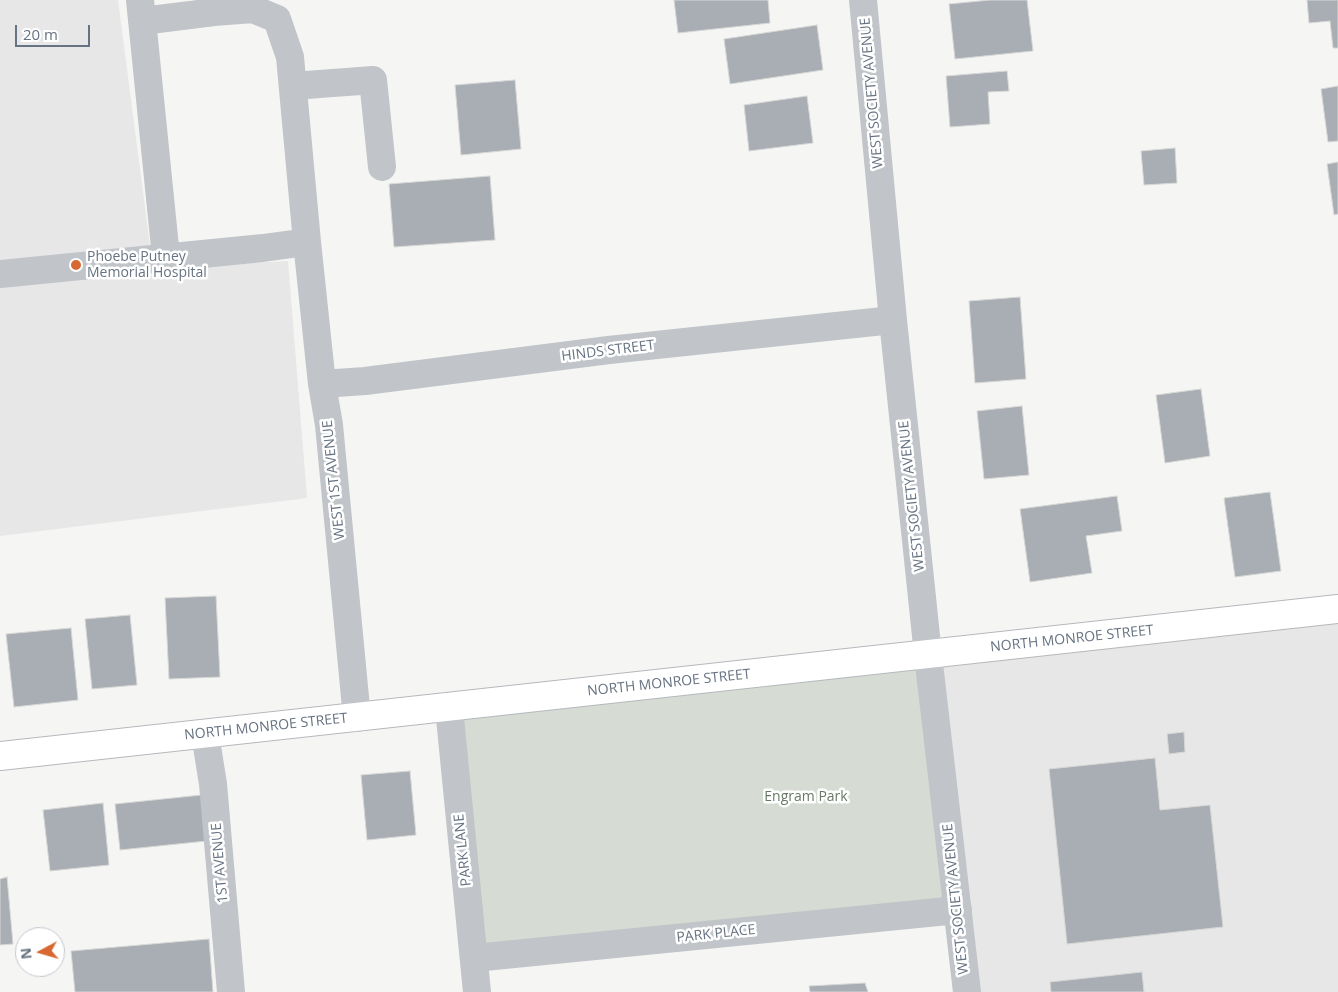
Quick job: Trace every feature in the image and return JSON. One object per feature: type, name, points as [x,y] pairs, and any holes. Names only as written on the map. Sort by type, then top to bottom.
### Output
[{"type":"main road","name":"NORTH MONROE STREET","points":[[0,756],[1338,609]]},
{"type":"street","name":"WEST SOCIETY AVENUE","points":[[863,0],[893,320],[928,655],[967,992]]},
{"type":"street","name":"WEST 1ST AVENUE","points":[[141,10],[214,12],[253,9],[277,18],[290,57],[307,242],[322,384],[329,425],[357,718]]},
{"type":"street","points":[[141,10],[166,257]]},
{"type":"street","points":[[293,86],[373,80],[382,167]]},
{"type":"street","points":[[0,274],[307,242]]},
{"type":"street","name":"HINDS STREET","points":[[322,384],[364,381],[609,350],[893,320]]},
{"type":"street","name":"PARK LANE","points":[[449,708],[477,992]]},
{"type":"street","name":"1ST AVENUE","points":[[206,734],[213,784],[230,992]]},
{"type":"street","name":"PARK PLACE","points":[[474,958],[958,910]]},
{"type":"shaded area","name":"Phoebe Putney Memorial Hospital","points":[[0,0],[118,0],[153,269],[288,261],[307,498],[0,536]]},
{"type":"shaded area","points":[[1338,613],[1338,992],[970,992],[930,657]]},
{"type":"green space","name":"Engram Park","points":[[927,656],[956,909],[477,955],[452,709]]},
{"type":"building","points":[[674,0],[768,0],[770,23],[678,33]]},
{"type":"building","points":[[990,0],[1027,0],[1033,51],[955,59],[949,4]]},
{"type":"building","points":[[1307,0],[1338,0],[1338,48],[1333,48],[1330,21],[1309,23]]},
{"type":"building","points":[[817,25],[823,70],[730,84],[724,39]]},
{"type":"building","points":[[1007,71],[1009,91],[988,92],[990,124],[950,127],[946,76]]},
{"type":"building","points":[[515,80],[521,149],[461,155],[455,85]]},
{"type":"building","points":[[1338,86],[1338,141],[1328,142],[1321,89]]},
{"type":"building","points":[[807,96],[813,143],[749,151],[744,105]]},
{"type":"building","points":[[1175,148],[1177,183],[1144,185],[1141,151]]},
{"type":"building","points":[[1338,162],[1338,214],[1334,215],[1327,164]]},
{"type":"building","points":[[490,176],[495,240],[394,247],[389,184]]},
{"type":"building","points":[[1020,297],[1026,379],[975,383],[969,301]]},
{"type":"building","points":[[1201,389],[1210,456],[1165,463],[1156,395]]},
{"type":"building","points":[[1022,406],[1029,475],[984,479],[977,411]]},
{"type":"building","points":[[1270,492],[1281,571],[1235,577],[1224,498]]},
{"type":"building","points":[[1117,496],[1122,531],[1086,536],[1092,573],[1030,582],[1020,509]]},
{"type":"building","points":[[216,596],[220,677],[169,679],[165,598]]},
{"type":"building","points":[[130,615],[137,685],[92,689],[85,619]]},
{"type":"building","points":[[71,628],[78,700],[14,707],[6,634]]},
{"type":"building","points":[[1184,732],[1185,752],[1169,754],[1167,734]]},
{"type":"building","points":[[1155,758],[1160,810],[1210,805],[1223,927],[1067,944],[1049,769]]},
{"type":"building","points":[[410,771],[416,835],[367,840],[361,775]]},
{"type":"building","points":[[211,794],[216,840],[120,850],[115,804]]},
{"type":"building","points":[[103,803],[109,865],[50,871],[43,810]]},
{"type":"building","points":[[7,877],[13,944],[0,945],[0,879]]},
{"type":"building","points":[[209,939],[213,992],[75,992],[71,951]]},
{"type":"building","points":[[1142,972],[1144,992],[1051,992],[1050,982]]},
{"type":"building","points":[[865,983],[868,992],[810,992],[809,986]]},
{"type":"place","name":"Phoebe Putney Memorial Hospital","points":[[76,265]]}]
